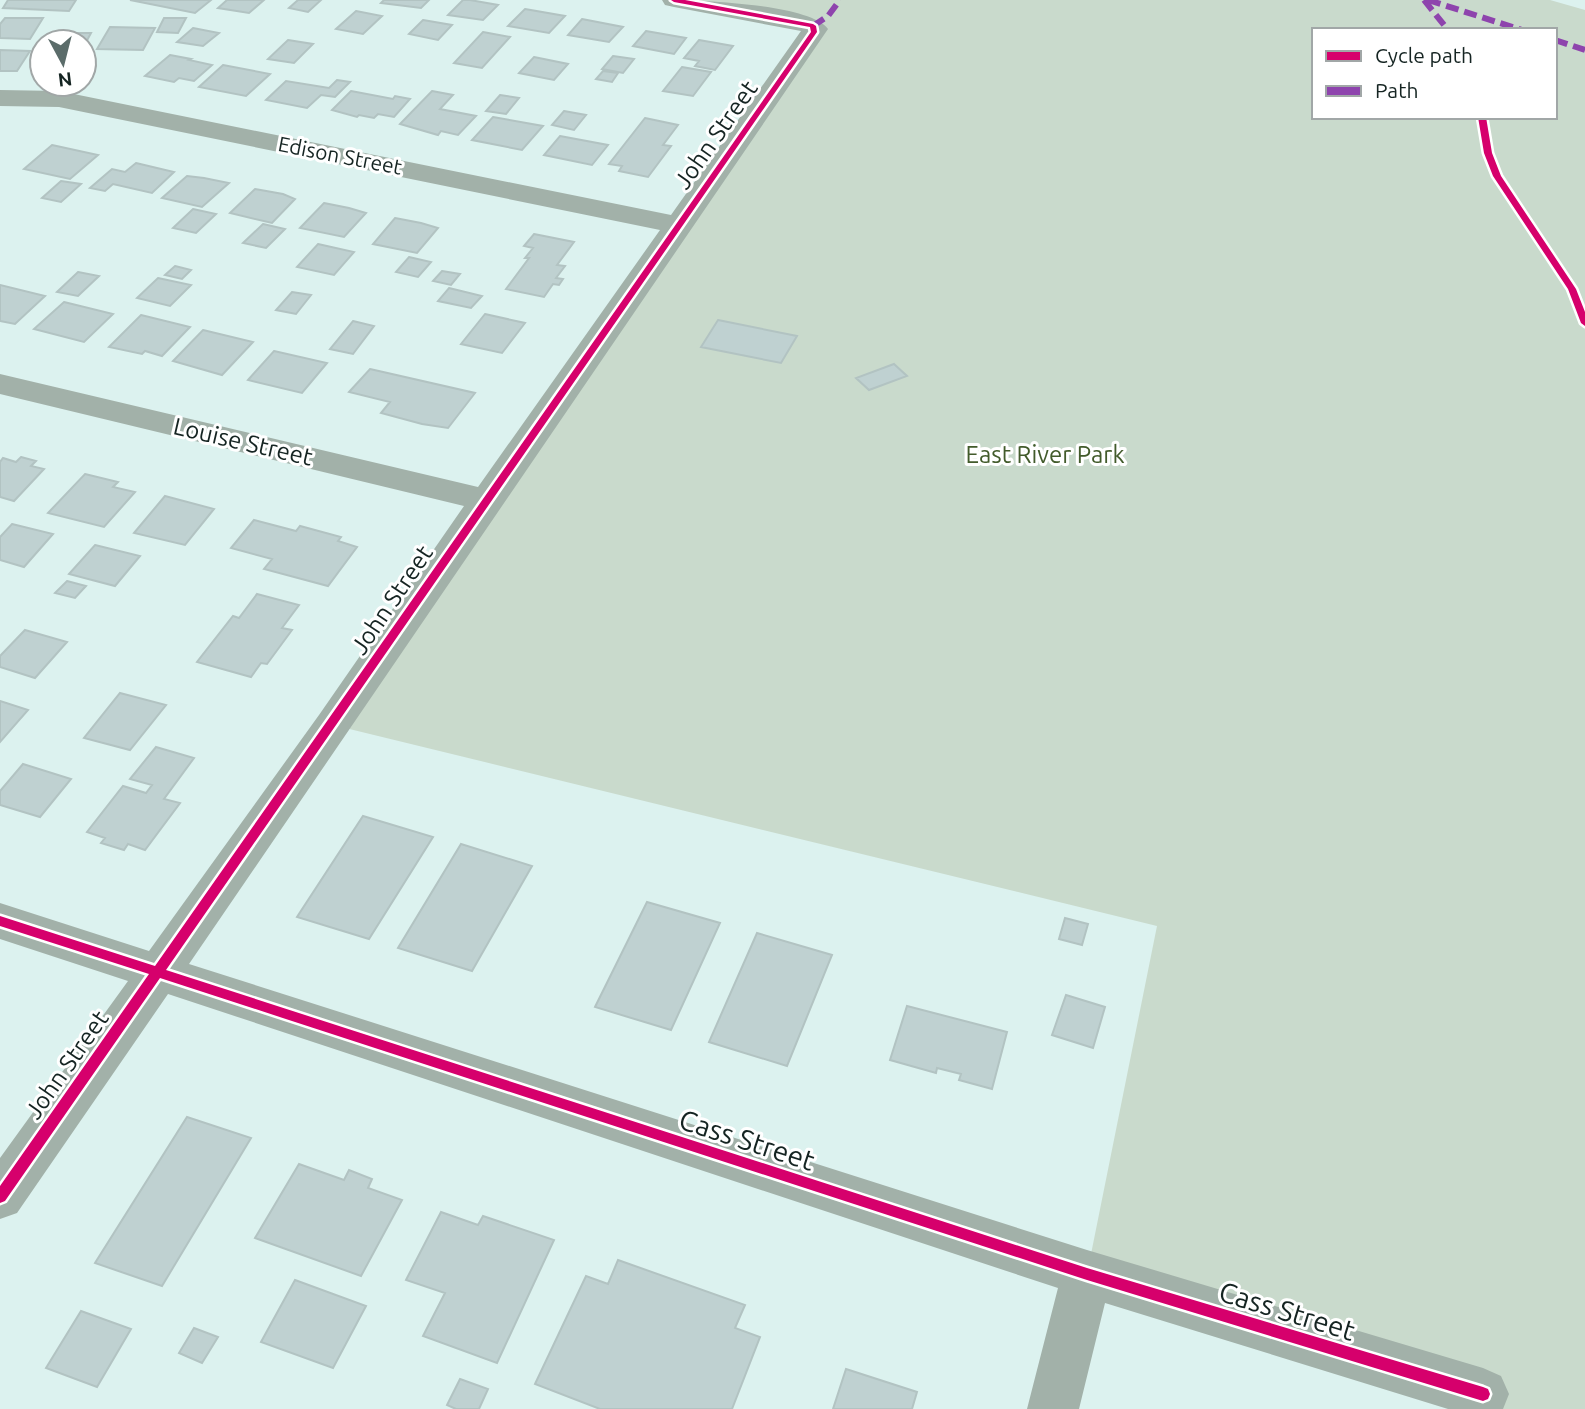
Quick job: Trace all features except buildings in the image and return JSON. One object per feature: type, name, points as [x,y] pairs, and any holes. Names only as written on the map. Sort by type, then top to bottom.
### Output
[{"type":"street","name":"John Street","points":[[0,1198],[156,972],[333,725],[486,499],[814,32],[813,26],[674,0]]},
{"type":"street","name":"Edison Street","points":[[0,99],[59,99],[679,225]]},
{"type":"street","name":"Louise Street","points":[[0,384],[486,499]]},
{"type":"street","name":"Cass Street","points":[[0,922],[1087,1275],[1483,1395]]},
{"type":"street","points":[[1053,1409],[1087,1275]]},
{"type":"green space","name":"East River Park","points":[[676,0],[1550,0],[1585,10],[1585,1409],[1480,1409],[1087,1274],[1157,926],[333,725],[814,32]]},
{"type":"marked path","points":[[813,26],[828,16],[840,0]]},
{"type":"marked path","points":[[1424,0],[1446,28]]},
{"type":"marked path","points":[[1428,0],[1516,28]]},
{"type":"marked path","points":[[1557,41],[1585,50]]},
{"type":"cycle path","points":[[674,0],[813,26]]},
{"type":"cycle path","points":[[0,1197],[808,41],[814,32],[813,26]]},
{"type":"cycle path","points":[[1482,119],[1488,153],[1497,176],[1572,289],[1585,323]]},
{"type":"cycle path","points":[[0,921],[1087,1274],[1483,1394]]}]
